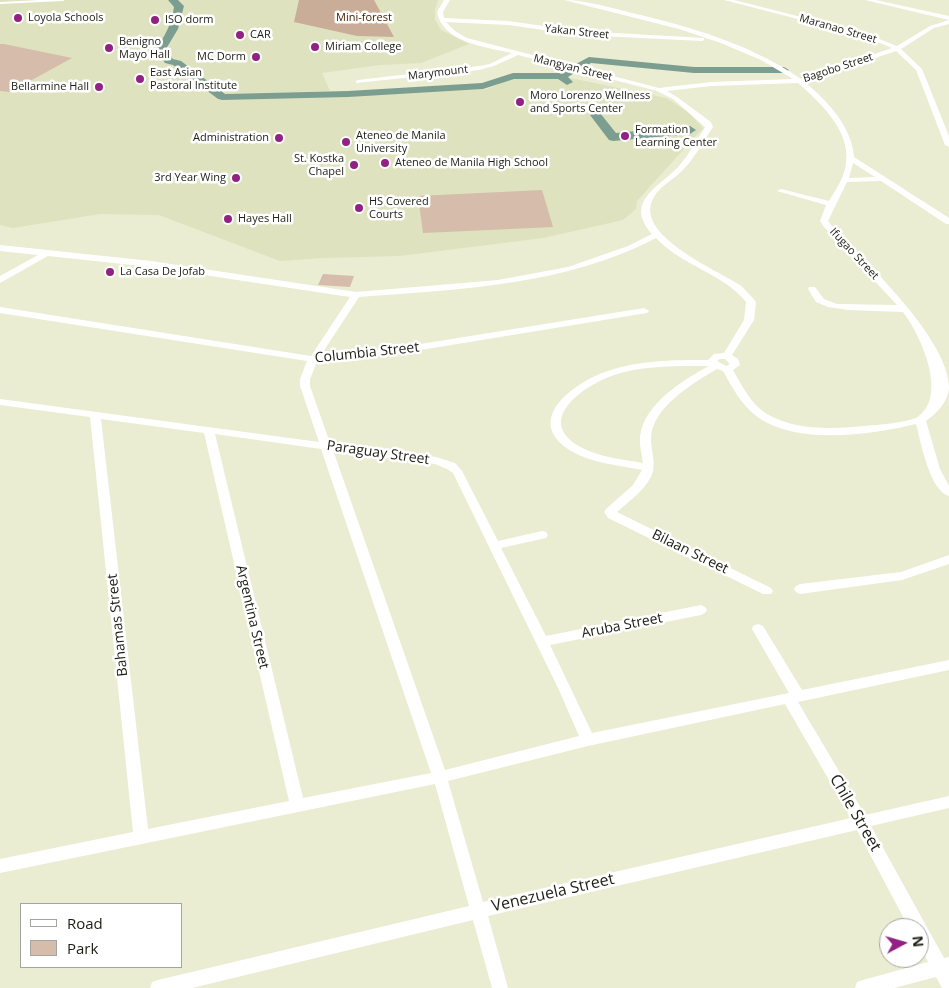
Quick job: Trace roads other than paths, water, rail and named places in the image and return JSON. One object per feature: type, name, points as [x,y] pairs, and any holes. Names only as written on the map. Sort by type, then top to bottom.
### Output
[{"type":"street","points":[[0,3],[64,0]]},
{"type":"street","points":[[442,20],[440,12],[447,0]]},
{"type":"street","name":"Ifugao Street","points":[[567,0],[644,18],[748,51],[786,70],[820,98],[836,117],[846,138],[851,158],[846,180],[824,221],[926,335],[943,377],[945,405],[920,420],[873,430],[845,432],[797,428],[764,418],[749,405],[719,366]]},
{"type":"street","name":"Maranao Street","points":[[727,0],[862,34],[897,49],[919,69],[949,145]]},
{"type":"street","points":[[868,0],[949,20]]},
{"type":"street","name":"Yakan Street","points":[[442,20],[508,23],[580,33],[668,39],[714,39]]},
{"type":"street","name":"Mangyan Street","points":[[442,20],[450,30],[465,39],[515,54],[660,90],[704,120],[709,127],[681,168],[648,199],[643,212],[647,222],[656,234],[696,264],[739,289],[751,302],[750,320],[727,356]]},
{"type":"street","name":"Bagobo Street","points":[[660,90],[718,83],[801,81],[897,49],[932,27],[949,20]]},
{"type":"street","name":"Marymount","points":[[358,82],[479,68],[492,65],[515,54]]},
{"type":"street","points":[[851,158],[949,222]]},
{"type":"street","points":[[846,180],[882,180]]},
{"type":"street","points":[[781,191],[832,204]]},
{"type":"street","points":[[0,248],[151,264],[356,295],[498,283],[570,269],[631,248],[656,234]]},
{"type":"street","points":[[0,280],[47,253]]},
{"type":"street","points":[[812,289],[820,300],[832,305],[903,308]]},
{"type":"street","points":[[356,295],[313,360],[307,371],[305,386],[440,777],[500,988]]},
{"type":"street","name":"Columbia Street","points":[[0,310],[313,360],[386,353],[644,311]]},
{"type":"street","points":[[719,366],[700,374],[678,390],[660,407],[646,432],[648,468],[584,453],[563,440],[557,430],[556,418],[560,407],[583,385],[601,376],[620,370],[719,366],[733,367],[736,363],[727,356],[717,356],[713,359],[719,366]]},
{"type":"street","name":"Paraguay Street","points":[[0,402],[208,428],[436,461],[450,466],[457,471],[542,642],[588,740]]},
{"type":"street","name":"Bahamas Street","points":[[95,414],[141,837]]},
{"type":"street","points":[[920,420],[942,488],[949,492]]},
{"type":"street","name":"Argentina Street","points":[[208,428],[297,806]]},
{"type":"street","name":"Bilaan Street","points":[[648,468],[636,487],[610,512],[612,515],[767,590]]},
{"type":"street","points":[[494,546],[542,535]]},
{"type":"street","points":[[800,589],[902,576],[949,559]]},
{"type":"street","name":"Aruba Street","points":[[542,642],[701,610]]},
{"type":"street","name":"Chile Street","points":[[758,629],[913,918]]},
{"type":"street","points":[[0,866],[440,777],[588,740],[949,665]]},
{"type":"street","name":"Venezuela Street","points":[[158,988],[478,911],[949,802]]},
{"type":"street","name":"Chile Street","points":[[929,944],[944,966],[949,985]]},
{"type":"street","points":[[863,988],[944,966]]},
{"type":"waterway","points":[[173,0],[179,6],[177,18],[170,35],[161,49],[169,61],[177,63],[222,97],[348,94],[483,86],[513,76],[561,76]]},
{"type":"waterway","points":[[561,76],[589,60],[694,70],[784,70]]},
{"type":"waterway","points":[[561,76],[567,82]]},
{"type":"waterway","points":[[596,115],[613,137],[690,130]]},
{"type":"place","name":"Loyola Schools","points":[[18,18]]},
{"type":"place","name":"ISO dorm","points":[[155,20]]},
{"type":"place","name":"CAR","points":[[240,35]]},
{"type":"place","name":"Miriam College","points":[[315,47]]},
{"type":"place","name":"Benigno Mayo Hall","points":[[109,48]]},
{"type":"place","name":"MC Dorm","points":[[256,57]]},
{"type":"place","name":"East Asian Pastoral Institute","points":[[140,79]]},
{"type":"place","name":"Bellarmine Hall","points":[[99,87]]},
{"type":"place","name":"Moro Lorenzo Wellness and Sports Center","points":[[520,102]]},
{"type":"place","name":"Formation Learning Center","points":[[625,136]]},
{"type":"place","name":"Administration","points":[[279,138]]},
{"type":"place","name":"Ateneo de Manila University","points":[[346,142]]},
{"type":"place","name":"Ateneo de Manila High School","points":[[385,163]]},
{"type":"place","name":"St. Kostka Chapel","points":[[354,165]]},
{"type":"place","name":"3rd Year Wing","points":[[236,178]]},
{"type":"place","name":"HS Covered Courts","points":[[359,208]]},
{"type":"place","name":"Hayes Hall","points":[[228,219]]},
{"type":"place","name":"La Casa De Jofab","points":[[110,272]]},
{"type":"park label","name":"Mini-forest","points":[[364,18]]}]
